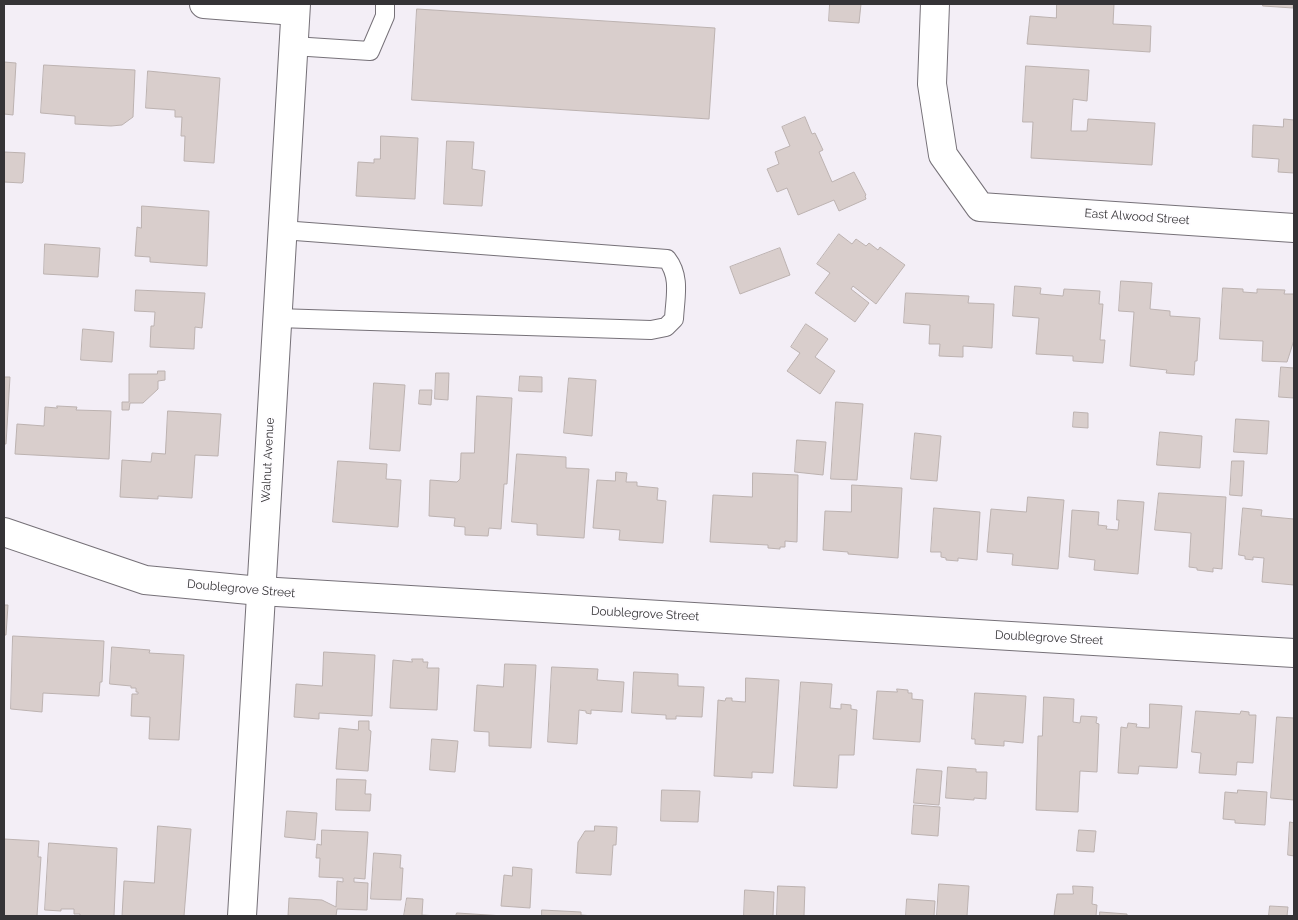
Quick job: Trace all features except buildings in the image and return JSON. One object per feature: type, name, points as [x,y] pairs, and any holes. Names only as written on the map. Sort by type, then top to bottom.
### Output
[{"type":"street","points":[[204,4],[296,7]]},
{"type":"street","name":"East Alwood Street","points":[[936,4],[932,84],[944,155],[980,207],[1294,228]]},
{"type":"street","name":"Walnut Avenue","points":[[242,916],[296,7]]},
{"type":"street","name":"Doublegrove Street","points":[[4,532],[145,580],[260,591],[1294,653]]},
{"type":"lane","points":[[293,46],[370,51],[385,16],[385,4]]},
{"type":"lane","points":[[277,318],[650,330],[666,327],[674,319],[677,276],[667,259],[282,230]]}]
